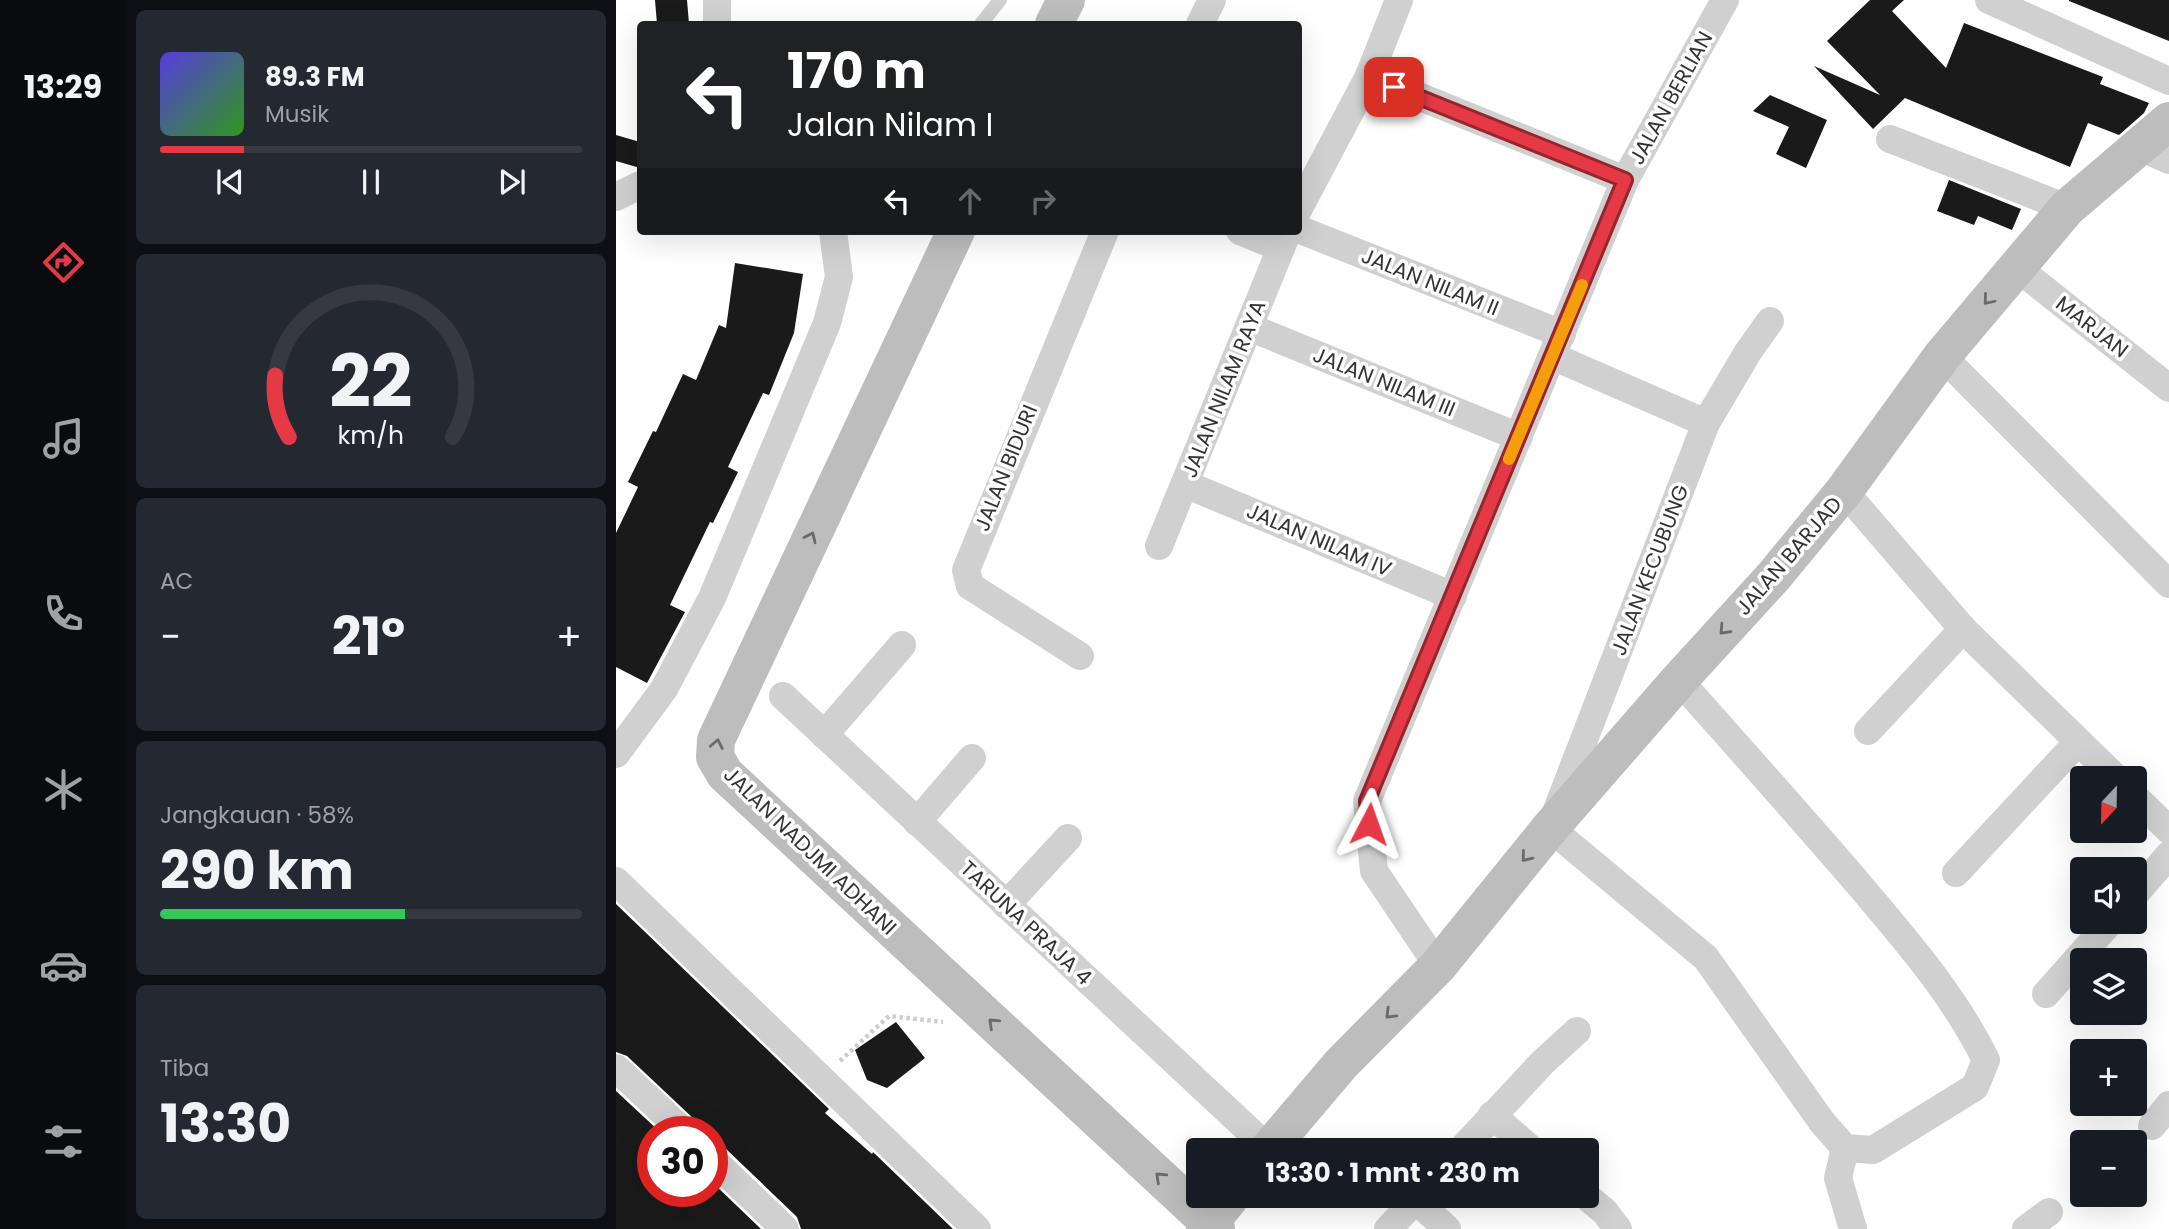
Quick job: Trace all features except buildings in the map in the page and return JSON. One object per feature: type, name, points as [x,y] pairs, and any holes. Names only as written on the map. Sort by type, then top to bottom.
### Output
[{"type":"main road","points":[[1056,21],[1066,0]]},
{"type":"main road","name":"JALAN BARJAD","points":[[1278,1138],[1341,1064],[1438,966],[1550,828],[1678,680],[1774,576],[1844,491],[1942,356],[2067,208],[2153,153],[2169,121]]},
{"type":"main road","name":"JALAN NADJMI ADHANI","points":[[954,235],[716,740],[715,757],[725,774],[1216,1219]]},
{"type":"street","points":[[717,0],[717,21]]},
{"type":"street","points":[[1202,21],[1212,0]]},
{"type":"street","points":[[1302,202],[1369,76],[1399,0]]},
{"type":"street","name":"JALAN BERLIAN","points":[[1438,966],[1374,871],[1367,801],[1625,180],[1725,0]]},
{"type":"street","points":[[1989,0],[2169,81]]},
{"type":"street","points":[[1369,76],[1625,180]]},
{"type":"street","points":[[1890,139],[2067,208]]},
{"type":"street","points":[[616,197],[637,186]]},
{"type":"street","points":[[616,754],[664,689],[712,598],[827,323],[839,277],[834,235]]},
{"type":"street","name":"JALAN BIDURI","points":[[1080,656],[970,586],[966,570],[1103,235]]},
{"type":"street","name":"JALAN NILAM II","points":[[1289,236],[1557,345],[1706,423]]},
{"type":"street","name":"JALAN NILAM RAYA","points":[[1159,546],[1289,236]]},
{"type":"street","name":"MARJAN","points":[[2016,267],[2169,388]]},
{"type":"street","name":"JALAN KECUBUNG","points":[[1550,828],[1706,423],[1748,352],[1770,321]]},
{"type":"street","name":"JALAN NILAM III","points":[[1249,327],[1519,437]]},
{"type":"street","points":[[1942,356],[2169,584]]},
{"type":"street","name":"JALAN NILAM IV","points":[[1185,484],[1453,596]]},
{"type":"street","points":[[1844,491],[1963,629],[2103,766]]},
{"type":"street","points":[[1868,731],[1963,629]]},
{"type":"street","points":[[824,735],[902,645]]},
{"type":"street","points":[[1550,828],[1706,958],[1822,1122],[1845,1148],[1873,1150],[1975,1087],[1986,1060],[1968,1024],[1930,969],[1820,839],[1678,680]]},
{"type":"street","name":"TARUNA PRAJA 4","points":[[783,696],[1257,1138]]},
{"type":"street","points":[[1956,873],[2078,742]]},
{"type":"street","points":[[918,822],[972,758]]},
{"type":"street","points":[[2147,809],[2169,830]]},
{"type":"street","points":[[1006,905],[1068,838]]},
{"type":"street","points":[[2147,880],[2169,855]]},
{"type":"street","points":[[616,881],[977,1229]]},
{"type":"street","points":[[2046,993],[2099,934]]},
{"type":"street","points":[[1472,1138],[1542,1063],[1577,1031]]},
{"type":"street","points":[[616,1068],[667,1116]]},
{"type":"street","points":[[1492,1115],[1518,1138]]},
{"type":"street","points":[[1845,1148],[1838,1178],[1853,1229]]},
{"type":"street","points":[[728,1174],[785,1229]]},
{"type":"street","points":[[1599,1207],[1618,1229]]},
{"type":"street","points":[[1388,1229],[1408,1208]]},
{"type":"street","points":[[1427,1208],[1447,1229]]},
{"type":"street","points":[[2026,1229],[2049,1212]]},
{"type":"lane","points":[[983,21],[1000,0]]},
{"type":"path","points":[[821,1079],[889,1016],[944,1022]]},
{"type":"slow traffic","points":[[1509,459],[1582,285]]},
{"type":"route","points":[[1369,824],[1367,801],[1625,180],[1394,87]]}]
